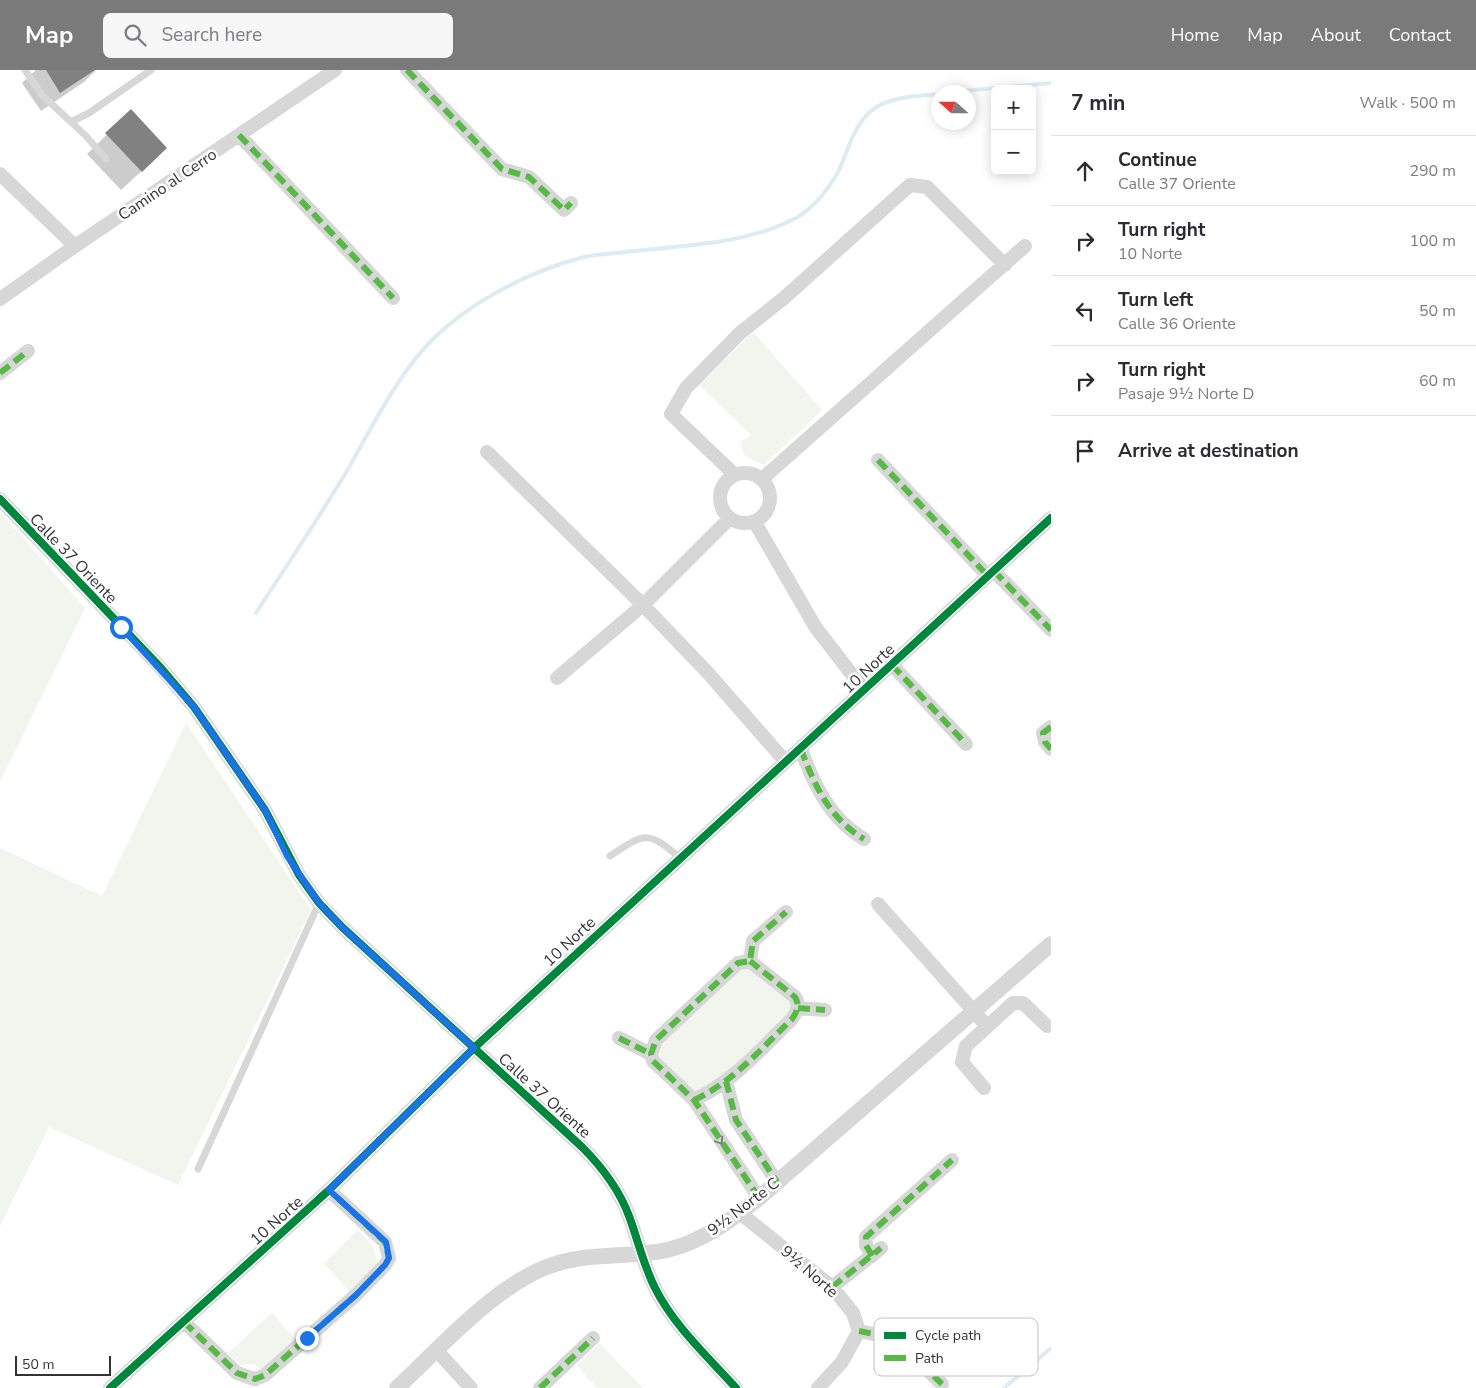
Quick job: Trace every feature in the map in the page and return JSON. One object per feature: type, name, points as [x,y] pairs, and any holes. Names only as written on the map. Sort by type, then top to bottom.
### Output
[{"type":"street","name":"Camino al Cerro","points":[[0,299],[335,70]]},
{"type":"street","points":[[407,70],[502,169],[529,177],[564,210],[571,203]]},
{"type":"street","points":[[239,135],[393,298]]},
{"type":"street","points":[[0,174],[6,189],[75,246]]},
{"type":"street","points":[[734,475],[671,414],[686,388],[740,333],[784,298],[910,185],[927,187],[1005,265]]},
{"type":"street","points":[[762,479],[1025,246]]},
{"type":"street","points":[[0,373],[28,351]]},
{"type":"street","points":[[487,452],[643,605],[708,673],[785,761]]},
{"type":"street","points":[[878,460],[991,574],[1051,630]]},
{"type":"street","points":[[749,473],[762,479],[770,497],[768,507],[763,515],[754,521],[744,523],[730,518],[724,512],[720,495],[722,487],[734,475],[749,473]]},
{"type":"street","name":"Calle 37 Oriente","points":[[0,499],[161,668],[194,707],[265,810],[287,856],[319,903],[342,927],[582,1147],[604,1171],[629,1216],[639,1252],[655,1289],[673,1316],[736,1388]]},
{"type":"street","points":[[557,678],[643,605],[730,518]]},
{"type":"street","name":"10 Norte","points":[[110,1388],[329,1190],[474,1048],[1051,518]]},
{"type":"street","points":[[754,521],[816,628],[864,690]]},
{"type":"street","points":[[892,665],[966,744]]},
{"type":"street","points":[[1051,728],[1043,732],[1045,742],[1051,749]]},
{"type":"street","points":[[801,748],[818,793],[841,823],[864,839]]},
{"type":"street","points":[[878,904],[988,1026]]},
{"type":"street","points":[[750,961],[753,941],[786,912]]},
{"type":"street","name":"9½ Norte C","points":[[397,1388],[498,1295],[528,1276],[576,1258],[667,1250],[690,1242],[740,1213],[1051,944]]},
{"type":"street","points":[[694,1100],[709,1093],[726,1081],[792,1019],[798,1008],[795,997],[750,961],[738,963],[662,1033],[656,1040],[651,1054],[653,1061],[694,1100],[759,1198]]},
{"type":"street","points":[[984,1088],[962,1062],[966,1046],[1018,1001],[1023,1003],[1047,1026]]},
{"type":"street","points":[[798,1008],[825,1010]]},
{"type":"street","points":[[619,1038],[651,1054]]},
{"type":"street","points":[[726,1081],[736,1120],[777,1182]]},
{"type":"street","points":[[832,1287],[877,1252],[866,1245],[866,1237],[952,1160]]},
{"type":"street","points":[[184,1322],[230,1367],[247,1377],[255,1379],[265,1376],[356,1295],[385,1265],[389,1258],[386,1242],[329,1190]]},
{"type":"street","name":"9½ Norte","points":[[740,1213],[832,1287],[854,1312],[859,1331]]},
{"type":"street","points":[[818,1388],[842,1362],[859,1331],[874,1334]]},
{"type":"street","points":[[540,1388],[593,1338]]},
{"type":"street","points":[[437,1351],[471,1388]]},
{"type":"street","points":[[934,1376],[942,1384]]},
{"type":"lane","points":[[25,70],[42,95],[106,159]]},
{"type":"lane","points":[[70,122],[88,113],[151,70]]},
{"type":"lane","points":[[610,856],[639,837],[647,837],[656,840],[680,858]]},
{"type":"lane","points":[[198,1169],[319,903]]},
{"type":"shaded area","points":[[753,332],[822,410],[764,465],[744,455],[741,442],[751,435],[699,385]]},
{"type":"shaded area","points":[[0,512],[85,608],[0,782]]},
{"type":"shaded area","points":[[186,723],[311,910],[178,1185],[49,1127],[0,1226],[0,848],[102,896]]},
{"type":"shaded area","points":[[741,962],[795,997],[796,1013],[694,1100],[653,1061],[652,1046]]},
{"type":"shaded area","points":[[358,1230],[374,1247],[377,1264],[349,1292],[324,1263]]},
{"type":"shaded area","points":[[272,1313],[298,1342],[263,1371],[254,1364],[240,1365],[228,1353]]},
{"type":"shaded area","points":[[599,1343],[643,1388],[597,1388],[577,1366]]},
{"type":"building","points":[[46,70],[95,70],[60,93]]},
{"type":"building","points":[[131,109],[167,148],[142,172],[105,133]]},
{"type":"waterway","points":[[976,90],[1051,83]]},
{"type":"waterway","points":[[256,613],[326,505],[396,386],[418,355],[447,326],[502,289],[543,270],[564,263],[584,257],[735,239],[756,234],[796,218],[814,204],[829,187],[837,174],[858,126],[871,111],[880,105],[894,100],[931,95]]},
{"type":"waterway","points":[[1038,1359],[1051,1348]]},
{"type":"waterway","points":[[1004,1388],[1018,1376]]},
{"type":"marked path","points":[[407,70],[502,169],[529,177],[564,210],[571,203]]},
{"type":"marked path","points":[[239,135],[393,298]]},
{"type":"marked path","points":[[0,373],[28,351]]},
{"type":"marked path","points":[[878,460],[988,576]]},
{"type":"marked path","points":[[994,571],[1051,630]]},
{"type":"marked path","points":[[892,665],[966,744]]},
{"type":"marked path","points":[[1051,727],[1043,733],[1045,742],[1051,749]]},
{"type":"marked path","points":[[801,749],[825,800],[842,822],[864,839]]},
{"type":"marked path","points":[[759,1198],[694,1100],[653,1061],[651,1054],[656,1040],[738,963],[750,961],[753,941],[786,912]]},
{"type":"marked path","points":[[694,1100],[734,1075],[792,1019],[796,1011],[798,1006],[795,997],[750,961]]},
{"type":"marked path","points":[[798,1008],[825,1010]]},
{"type":"marked path","points":[[619,1038],[651,1054]]},
{"type":"marked path","points":[[726,1081],[736,1120],[777,1182]]},
{"type":"marked path","points":[[872,1256],[866,1245],[866,1237],[952,1160]]},
{"type":"marked path","points":[[184,1322],[237,1373],[255,1379],[265,1375],[356,1295],[385,1265],[389,1258],[385,1242],[329,1190]]},
{"type":"marked path","points":[[832,1287],[881,1248]]},
{"type":"marked path","points":[[859,1331],[874,1334]]},
{"type":"marked path","points":[[540,1388],[593,1338]]},
{"type":"marked path","points":[[934,1376],[942,1384]]},
{"type":"cycle path","points":[[0,499],[161,668],[194,707],[265,810],[299,875],[319,903],[342,927],[582,1147],[596,1162],[615,1188],[625,1206],[647,1270],[663,1302],[692,1341],[736,1388]]},
{"type":"cycle path","points":[[110,1388],[329,1190],[474,1048],[1051,518]]},
{"type":"route","points":[[121,627],[161,668],[194,707],[265,810],[287,856],[319,903],[342,927],[474,1048],[329,1190],[386,1242],[389,1258],[385,1265],[356,1295],[307,1338]]}]
